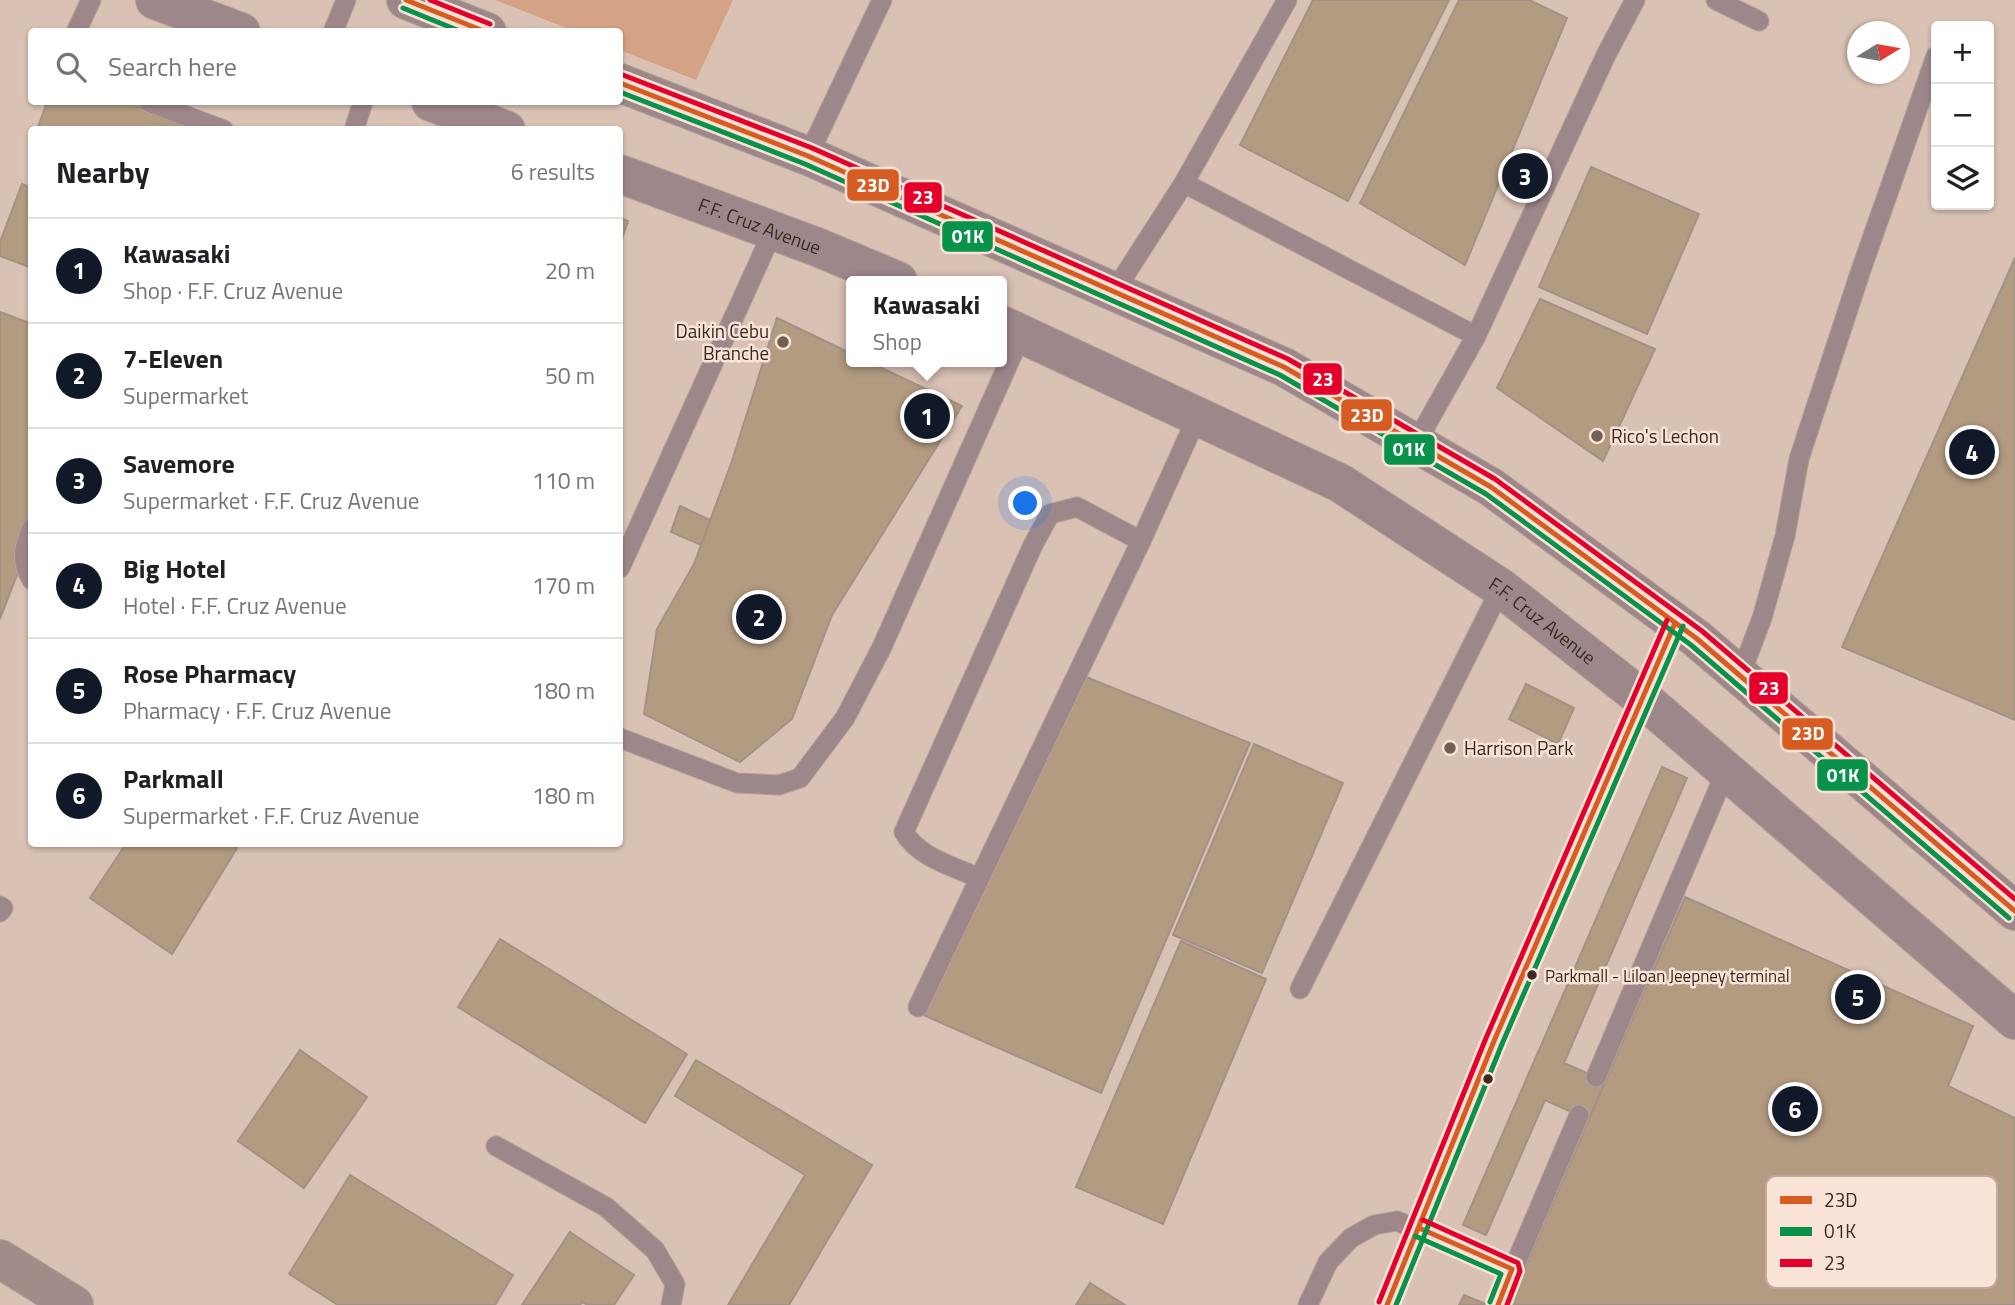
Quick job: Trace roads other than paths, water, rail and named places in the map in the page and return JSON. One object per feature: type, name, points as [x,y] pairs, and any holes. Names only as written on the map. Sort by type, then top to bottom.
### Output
[{"type":"highway","points":[[0,1259],[74,1305]]},
{"type":"street","points":[[155,0],[230,28]]},
{"type":"street","points":[[406,0],[477,28]]},
{"type":"street","points":[[623,84],[807,156],[1284,367],[1491,487],[1675,623],[2015,911]]},
{"type":"street","points":[[439,105],[495,126]]},
{"type":"street","name":"F.F. Cruz Avenue","points":[[623,175],[886,276]]},
{"type":"street","name":"F.F. Cruz Avenue","points":[[1012,329],[1340,482],[1501,587],[1643,699],[2015,1020]]},
{"type":"lane","points":[[78,28],[91,0]]},
{"type":"lane","points":[[335,28],[346,0]]},
{"type":"lane","points":[[807,156],[882,0]]},
{"type":"lane","points":[[1114,292],[1184,183],[1287,0]]},
{"type":"lane","points":[[1416,443],[1476,336],[1606,55],[1635,0]]},
{"type":"lane","points":[[1716,0],[1759,21]]},
{"type":"lane","points":[[1740,676],[1762,618],[1786,536],[1799,458],[1931,70]]},
{"type":"lane","points":[[157,105],[213,126]]},
{"type":"lane","points":[[355,126],[362,105]]},
{"type":"lane","points":[[1184,183],[1476,336]]},
{"type":"lane","points":[[623,561],[773,231]]},
{"type":"lane","points":[[623,739],[737,783],[779,785],[800,778],[845,718],[882,647],[996,367]]},
{"type":"lane","points":[[918,1007],[1141,541],[1198,415]]},
{"type":"lane","points":[[979,878],[922,852],[911,844],[904,832],[1033,545],[1050,514],[1076,507],[1141,541]]},
{"type":"lane","points":[[28,536],[23,565],[28,573]]},
{"type":"lane","points":[[1300,989],[1501,587]]},
{"type":"lane","points":[[1387,1305],[1494,1041],[1675,623]]},
{"type":"lane","points":[[1596,1077],[1726,771]]},
{"type":"lane","points":[[0,906],[3,908],[0,912]]},
{"type":"lane","points":[[1498,1305],[1579,1115]]},
{"type":"lane","points":[[496,1146],[606,1207],[655,1250],[675,1284],[671,1305]]},
{"type":"lane","points":[[1308,1305],[1328,1262],[1351,1238],[1374,1225],[1397,1221],[1419,1228],[1512,1269]]},
{"type":"place","name":"Savemore","points":[[1525,176]]},
{"type":"place","name":"Daikin Cebu Branche","points":[[783,342]]},
{"type":"place","name":"Kawasaki","points":[[927,416]]},
{"type":"place","name":"Rico's Lechon","points":[[1597,436]]},
{"type":"place","name":"Big Hotel","points":[[1972,452]]},
{"type":"place","name":"7-Eleven","points":[[759,617]]},
{"type":"place","name":"Harrison Park","points":[[1450,748]]},
{"type":"place","name":"Parkmall - Liloan Jeepney terminal","points":[[1532,975]]},
{"type":"place","name":"Rose Pharmacy","points":[[1858,997]]},
{"type":"place","name":"Parkmall","points":[[1795,1109]]}]
